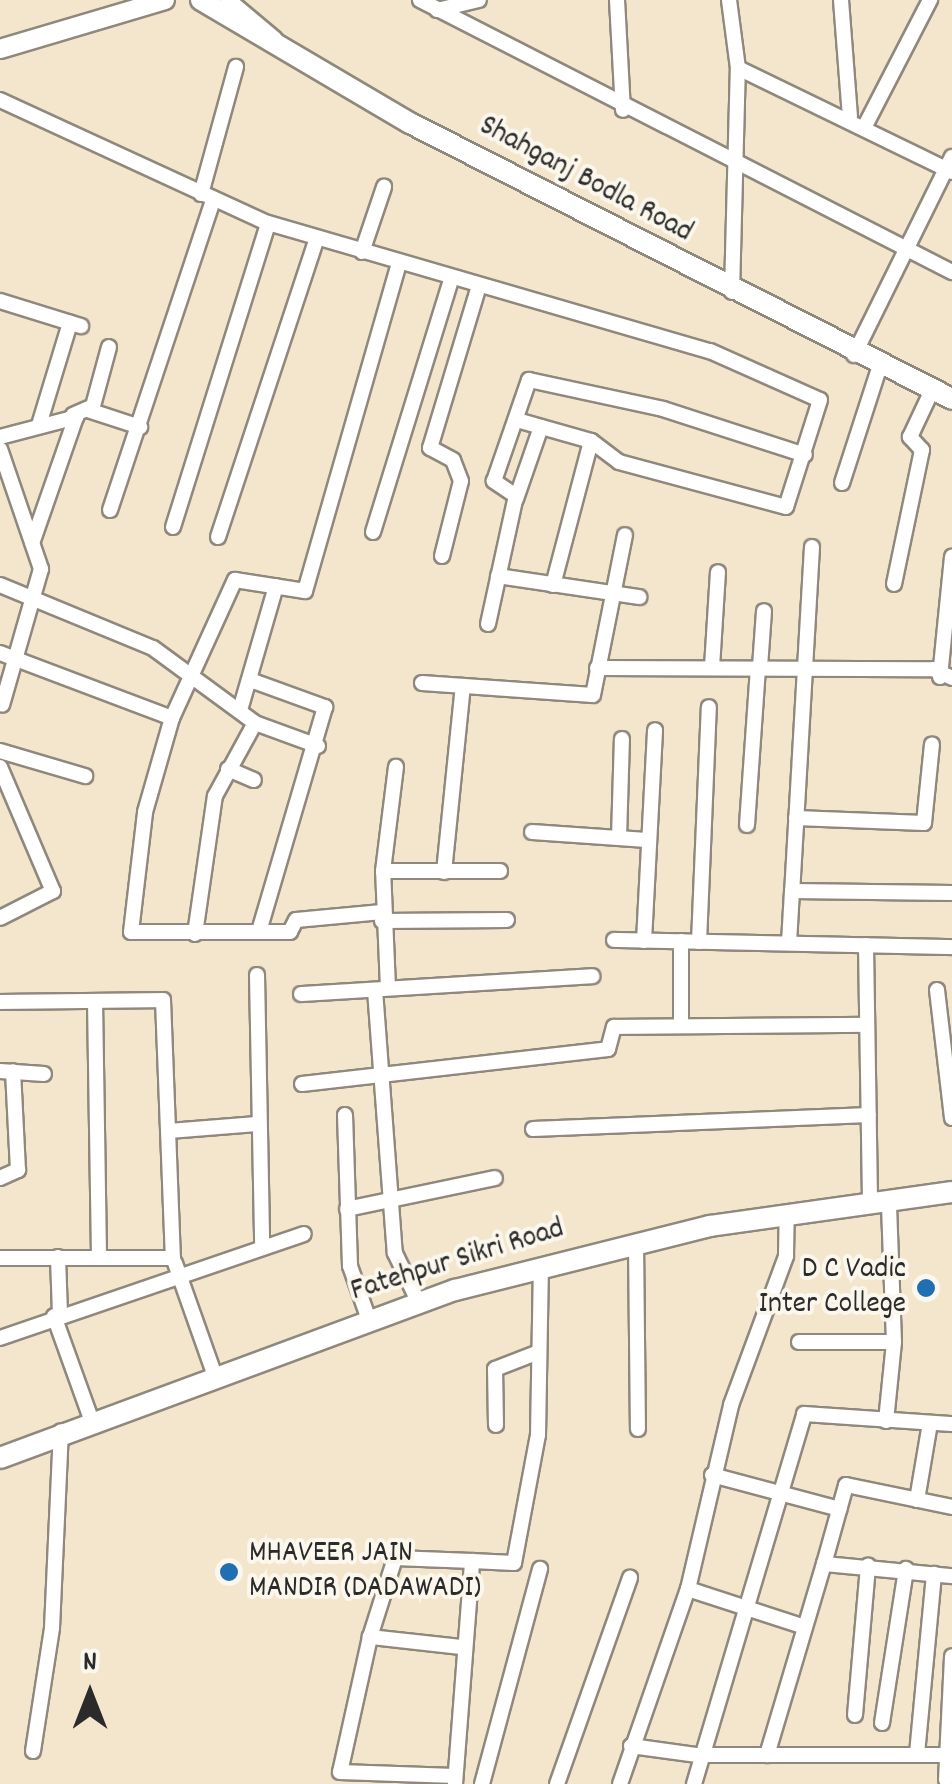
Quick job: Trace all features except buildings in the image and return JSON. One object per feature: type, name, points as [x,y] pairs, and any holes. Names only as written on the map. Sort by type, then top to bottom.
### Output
[{"type":"main road","name":"Shahganj Bodla Road","points":[[201,0],[732,292],[854,355],[952,399]]},
{"type":"main road","points":[[223,0],[273,42]]},
{"type":"main road","name":"Fatehpur Sikri Road","points":[[0,1458],[91,1418],[214,1373],[419,1303],[540,1267],[636,1242],[952,1192]]},
{"type":"street","points":[[0,50],[165,0]]},
{"type":"street","points":[[420,0],[623,110],[952,272]]},
{"type":"street","points":[[438,10],[479,0]]},
{"type":"street","points":[[618,0],[623,110]]},
{"type":"street","points":[[729,0],[738,68],[742,170],[732,292]]},
{"type":"street","points":[[840,0],[850,117]]},
{"type":"street","points":[[866,124],[930,0]]},
{"type":"street","points":[[110,510],[140,427],[207,197],[236,67]]},
{"type":"street","points":[[738,68],[950,166],[854,355]]},
{"type":"street","points":[[0,102],[268,223],[710,351],[820,400],[786,508],[619,462],[591,441],[517,420]]},
{"type":"street","points":[[362,252],[384,187]]},
{"type":"street","points":[[174,527],[268,223]]},
{"type":"street","points":[[218,537],[316,240]]},
{"type":"street","points":[[399,262],[304,591],[235,580],[172,718],[145,812],[131,932],[260,931],[382,917],[507,920]]},
{"type":"street","points":[[373,532],[452,277]]},
{"type":"street","points":[[442,556],[461,481],[453,460],[430,448],[479,286]]},
{"type":"street","points":[[0,300],[75,324],[38,425]]},
{"type":"street","points":[[88,410],[109,347]]},
{"type":"street","points":[[842,483],[880,366]]},
{"type":"street","points":[[516,499],[494,480],[534,379],[804,456]]},
{"type":"street","points":[[894,584],[922,450],[910,437],[932,390]]},
{"type":"street","points":[[0,436],[88,410],[140,427]]},
{"type":"street","points":[[32,542],[72,415]]},
{"type":"street","points":[[488,624],[516,499],[541,426]]},
{"type":"street","points":[[553,585],[591,441]]},
{"type":"street","points":[[0,449],[41,571],[7,656],[2,705]]},
{"type":"street","points":[[422,683],[590,696],[625,535]]},
{"type":"street","points":[[789,944],[812,547]]},
{"type":"street","points":[[597,668],[806,667],[946,677],[952,557]]},
{"type":"street","points":[[712,667],[718,572]]},
{"type":"street","points":[[498,576],[640,597]]},
{"type":"street","points":[[0,585],[153,648],[254,723],[318,746]]},
{"type":"street","points":[[240,710],[252,681],[276,586]]},
{"type":"street","points":[[748,825],[764,611]]},
{"type":"street","points":[[7,656],[172,718]]},
{"type":"street","points":[[252,681],[324,703],[318,746],[260,931]]},
{"type":"street","points":[[444,872],[463,686]]},
{"type":"street","points":[[699,942],[709,707]]},
{"type":"street","points":[[194,934],[209,818],[228,769],[254,723]]},
{"type":"street","points":[[644,941],[655,730]]},
{"type":"street","points":[[619,838],[622,738]]},
{"type":"street","points":[[796,818],[924,822],[932,744]]},
{"type":"street","points":[[0,751],[85,776]]},
{"type":"street","points":[[0,767],[52,891],[0,918]]},
{"type":"street","points":[[396,767],[383,872],[385,1068],[395,1252],[419,1303]]},
{"type":"street","points":[[228,769],[254,780]]},
{"type":"street","points":[[532,832],[648,840]]},
{"type":"street","points":[[383,872],[500,872]]},
{"type":"street","points":[[792,890],[952,892]]},
{"type":"street","points":[[614,940],[952,946]]},
{"type":"street","points":[[681,941],[682,1026]]},
{"type":"street","points":[[866,945],[870,1115],[894,1342],[886,1420]]},
{"type":"street","points":[[257,975],[262,1245]]},
{"type":"street","points":[[301,994],[592,976]]},
{"type":"street","points":[[937,990],[952,1118]]},
{"type":"street","points":[[0,1002],[163,1000],[176,1265],[214,1373]]},
{"type":"street","points":[[95,1001],[98,1255]]},
{"type":"street","points":[[302,1084],[385,1068],[608,1050],[614,1026],[865,1025]]},
{"type":"street","points":[[0,1178],[18,1170],[6,1071],[44,1074]]},
{"type":"street","points":[[345,1115],[350,1266],[369,1320]]},
{"type":"street","points":[[533,1128],[870,1115]]},
{"type":"street","points":[[169,1130],[258,1124]]},
{"type":"street","points":[[347,1209],[495,1178]]},
{"type":"street","points":[[620,1784],[688,1588],[712,1474],[786,1256],[787,1216]]},
{"type":"street","points":[[0,1338],[176,1265],[304,1234]]},
{"type":"street","points":[[636,1242],[638,1429]]},
{"type":"street","points":[[0,1258],[98,1255],[176,1265]]},
{"type":"street","points":[[58,1256],[57,1315],[91,1418]]},
{"type":"street","points":[[472,1561],[462,1648],[455,1780],[339,1778],[370,1637],[395,1558],[472,1561],[514,1563],[538,1435],[540,1267]]},
{"type":"street","points":[[799,1342],[894,1342]]},
{"type":"street","points":[[496,1425],[495,1369],[539,1352]]},
{"type":"street","points":[[694,1784],[697,1755],[778,1490],[806,1412],[952,1424]]},
{"type":"street","points":[[917,1500],[930,1423]]},
{"type":"street","points":[[33,1751],[52,1628],[61,1430]]},
{"type":"street","points":[[712,1474],[840,1509]]},
{"type":"street","points":[[767,1755],[846,1484],[952,1507]]},
{"type":"street","points":[[824,1564],[952,1576]]},
{"type":"street","points":[[855,1715],[868,1566]]},
{"type":"street","points":[[482,1784],[540,1569]]},
{"type":"street","points":[[882,1723],[906,1569]]},
{"type":"street","points":[[917,1754],[934,1574]]},
{"type":"street","points":[[557,1784],[630,1578]]},
{"type":"street","points":[[688,1588],[802,1626]]},
{"type":"street","points":[[370,1637],[462,1648]]},
{"type":"street","points":[[946,1780],[944,1756],[952,1656]]},
{"type":"street","points":[[631,1746],[697,1755],[944,1756]]},
{"type":"place","name":"D C Vadic Inter College","points":[[926,1288]]},
{"type":"place","name":"MHAVEER JAIN MANDIR (DADAWADI)","points":[[229,1572]]}]
